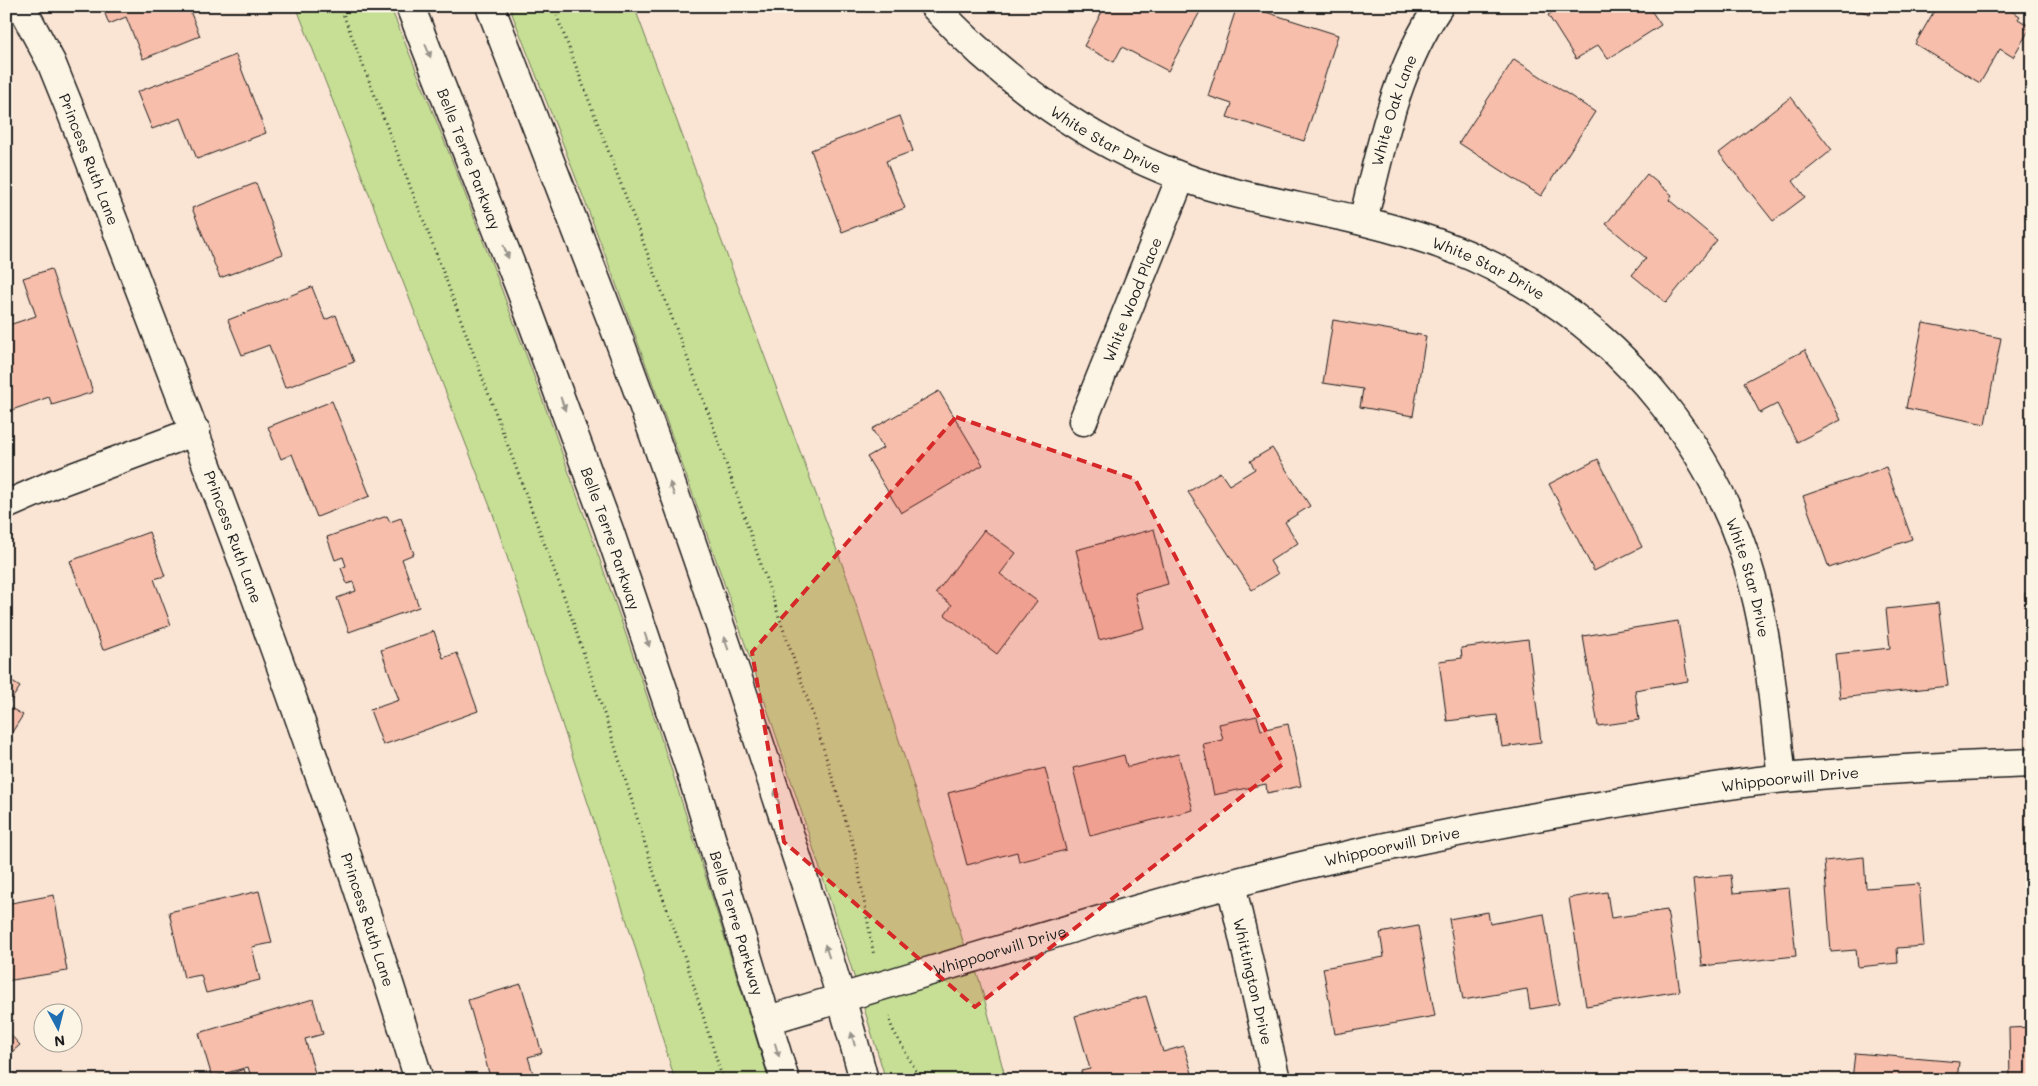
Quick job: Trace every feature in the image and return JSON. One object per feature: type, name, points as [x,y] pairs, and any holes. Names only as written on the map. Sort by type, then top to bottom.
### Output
[{"type":"street","name":"Princess Ruth Lane","points":[[21,6],[51,62],[196,431],[344,849],[372,931],[418,1080]]},
{"type":"street","name":"Belle Terre Parkway","points":[[410,6],[517,281],[609,530],[691,772],[786,1080]]},
{"type":"street","points":[[490,6],[618,338],[735,669],[842,998],[864,1080]]},
{"type":"street","name":"White Star Drive","points":[[934,6],[996,66],[1058,112],[1123,150],[1181,177],[1363,221],[1437,243],[1466,254],[1515,278],[1543,295],[1603,338],[1638,374],[1669,412],[1713,480],[1732,521],[1758,603],[1767,651],[1782,778]]},
{"type":"street","name":"White Oak Lane","points":[[1363,221],[1394,97],[1418,40],[1439,6]]},
{"type":"street","name":"White Wood Place","points":[[1083,421],[1181,177]]},
{"type":"street","points":[[6,505],[54,484],[196,431]]},
{"type":"street","name":"Whippoorwill Drive","points":[[768,1020],[1063,931],[1231,884],[1317,862],[1493,824],[1656,796],[1782,778],[1896,769],[2032,763]]},
{"type":"street","name":"Whittington Drive","points":[[1231,884],[1276,1080]]},
{"type":"path","points":[[340,6],[436,253],[568,608],[614,743],[654,876],[686,961],[723,1080]]},
{"type":"path","points":[[554,6],[710,420],[806,697],[855,851],[873,951]]},
{"type":"path","points":[[892,1028],[921,1080]]},
{"type":"highlighted area","points":[[956,417],[1135,479],[1283,764],[975,1007],[784,842],[752,652]]},
{"type":"green space","points":[[296,6],[390,6],[491,262],[586,520],[662,741],[769,1080],[675,1080],[633,940],[493,514]]},
{"type":"green space","points":[[509,6],[634,6],[848,580],[963,941],[979,979],[1006,1080],[886,1080],[800,809],[709,539],[612,272]]},
{"type":"building","points":[[102,6],[188,6],[200,36],[143,59],[126,17],[109,24]]},
{"type":"building","points":[[1105,6],[1199,6],[1202,8],[1168,71],[1122,47],[1114,62],[1084,46]]},
{"type":"building","points":[[1237,6],[1247,6],[1338,35],[1304,141],[1227,117],[1232,104],[1208,96]]},
{"type":"building","points":[[1562,6],[1648,6],[1661,25],[1608,59],[1598,45],[1576,59],[1548,15]]},
{"type":"building","points":[[1680,6],[1706,6],[1680,10]]},
{"type":"building","points":[[1845,6],[1872,6],[1870,14]]},
{"type":"building","points":[[1937,6],[2003,6],[2020,16],[2018,19],[2031,27],[2013,57],[2000,49],[1980,83],[1915,44]]},
{"type":"building","points":[[236,55],[266,133],[197,159],[181,118],[152,129],[137,92]]},
{"type":"building","points":[[1514,59],[1595,112],[1541,196],[1459,143]]},
{"type":"building","points":[[1791,97],[1832,150],[1793,181],[1805,197],[1773,221],[1719,153]]},
{"type":"building","points":[[900,116],[913,151],[886,161],[905,208],[842,232],[811,150]]},
{"type":"building","points":[[1647,174],[1672,195],[1669,200],[1717,240],[1666,303],[1632,275],[1646,258],[1606,224]]},
{"type":"building","points":[[256,183],[283,254],[220,278],[192,208]]},
{"type":"building","points":[[51,269],[93,392],[52,405],[49,397],[6,412],[6,326],[36,316],[23,278]]},
{"type":"building","points":[[312,287],[325,320],[336,315],[354,362],[285,388],[269,345],[242,355],[228,320]]},
{"type":"building","points":[[1333,320],[1426,336],[1413,416],[1360,407],[1363,389],[1323,383]]},
{"type":"building","points":[[1923,323],[2001,338],[1985,424],[1906,408]]},
{"type":"building","points":[[1805,350],[1841,420],[1797,442],[1777,404],[1760,413],[1744,382]]},
{"type":"building","points":[[939,391],[983,465],[901,513],[867,457],[883,448],[872,429]]},
{"type":"building","points":[[332,401],[370,496],[317,517],[292,454],[281,459],[268,427]]},
{"type":"building","points":[[1272,448],[1310,506],[1285,522],[1298,543],[1270,561],[1278,574],[1252,590],[1188,492],[1220,472],[1229,485],[1255,469],[1250,461]]},
{"type":"building","points":[[1598,459],[1642,547],[1594,571],[1549,484]]},
{"type":"building","points":[[1886,467],[1912,539],[1829,568],[1803,496]]},
{"type":"building","points":[[387,516],[390,522],[401,518],[414,554],[402,559],[419,607],[349,632],[337,598],[356,591],[353,582],[347,584],[341,568],[346,566],[343,557],[335,560],[327,537]]},
{"type":"building","points":[[1154,529],[1168,584],[1135,593],[1144,628],[1099,640],[1076,550]]},
{"type":"building","points":[[984,530],[1016,553],[1000,574],[1037,601],[997,654],[945,615],[952,605],[936,593]]},
{"type":"building","points":[[149,532],[165,576],[154,579],[171,625],[103,650],[70,561]]},
{"type":"building","points":[[2025,593],[2032,593],[2032,686],[2028,686]]},
{"type":"building","points":[[1938,603],[1948,686],[1840,698],[1835,654],[1890,648],[1886,609]]},
{"type":"building","points":[[1678,621],[1688,681],[1635,690],[1639,720],[1598,726],[1583,636]]},
{"type":"building","points":[[434,631],[443,658],[457,653],[478,711],[383,745],[370,710],[399,700],[381,650]]},
{"type":"building","points":[[1528,639],[1541,742],[1502,747],[1497,715],[1447,721],[1439,661],[1462,658],[1461,648]]},
{"type":"building","points":[[6,678],[20,687],[7,706],[23,715],[9,737],[6,736]]},
{"type":"building","points":[[1257,716],[1261,730],[1288,724],[1301,786],[1267,793],[1266,784],[1214,795],[1203,744],[1223,740],[1219,724]]},
{"type":"building","points":[[1178,754],[1193,810],[1090,836],[1073,768],[1124,755],[1127,767]]},
{"type":"building","points":[[1045,768],[1066,850],[1019,862],[1017,852],[967,865],[948,793]]},
{"type":"building","points":[[1864,857],[1866,888],[1919,884],[1924,946],[1897,948],[1898,963],[1858,967],[1856,950],[1831,952],[1824,861]]},
{"type":"building","points":[[1731,875],[1733,893],[1789,888],[1796,956],[1702,966],[1693,879]]},
{"type":"building","points":[[259,891],[272,943],[252,947],[260,980],[206,993],[201,975],[184,978],[169,912]]},
{"type":"building","points":[[1607,892],[1611,918],[1667,910],[1680,991],[1586,1006],[1569,898]]},
{"type":"building","points":[[54,895],[67,971],[6,981],[6,904]]},
{"type":"building","points":[[1488,912],[1490,924],[1544,914],[1559,1004],[1530,1009],[1527,989],[1463,1000],[1449,919]]},
{"type":"building","points":[[1418,926],[1435,1016],[1335,1034],[1323,968],[1384,957],[1380,933]]},
{"type":"building","points":[[521,984],[542,1053],[528,1057],[535,1080],[491,1080],[468,1000]]},
{"type":"building","points":[[1146,996],[1163,1052],[1184,1046],[1194,1080],[1083,1080],[1081,1071],[1090,1069],[1075,1016]]},
{"type":"building","points":[[313,999],[323,1034],[305,1039],[317,1080],[252,1080],[248,1067],[212,1077],[199,1033]]},
{"type":"building","points":[[2032,1027],[2032,1080],[2010,1080],[2009,1028]]},
{"type":"building","points":[[6,1030],[20,1045],[6,1057]]},
{"type":"building","points":[[1855,1053],[1959,1062],[1957,1080],[1852,1080]]},
{"type":"building","points":[[6,1063],[21,1080],[6,1080]]},
{"type":"building","points":[[244,1069],[248,1080],[223,1080],[222,1077]]}]
